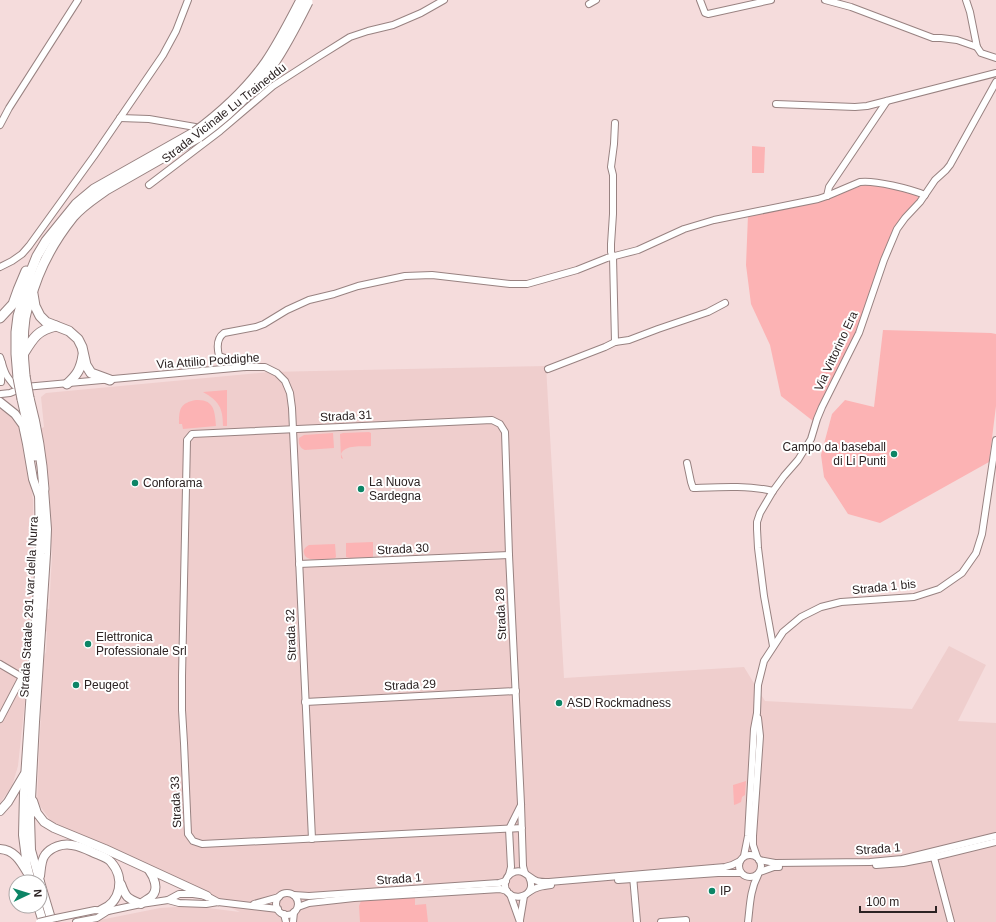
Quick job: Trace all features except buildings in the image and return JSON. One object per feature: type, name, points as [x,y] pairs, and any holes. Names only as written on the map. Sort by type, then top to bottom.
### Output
[{"type":"highway","name":"Strada Statale 291 var della Nurra","points":[[19,380],[23,355],[25,317],[32,291],[40,269],[74,216],[92,199],[197,135],[250,83],[306,1]]},
{"type":"highway","name":"Strada Statale 291 var della Nurra","points":[[41,492],[41,454],[26,399],[19,380],[16,354],[18,316],[37,256],[46,241],[76,204],[94,189],[197,135]]},
{"type":"highway","points":[[2,315],[13,304],[28,268],[37,256]]},
{"type":"highway","points":[[32,291],[35,306],[40,316],[46,322],[69,331],[78,339],[82,347],[86,365],[92,373],[110,380]]},
{"type":"highway","points":[[23,355],[32,339],[38,333],[47,328],[56,326]]},
{"type":"highway","points":[[67,384],[76,376],[82,364],[83,354]]},
{"type":"highway","points":[[79,383],[86,365]]},
{"type":"main road","points":[[0,397],[23,425],[34,479],[41,492]]},
{"type":"main road","name":"Strada Statale 291 var della Nurra","points":[[34,874],[22,835],[40,557],[41,492]]},
{"type":"main road","name":"Strada Statale 291 var della Nurra","points":[[35,874],[31,850],[30,818],[47,529],[41,492]]},
{"type":"main road","points":[[0,812],[26,773]]},
{"type":"main road","points":[[31,793],[37,813],[44,822],[54,828],[207,896]]},
{"type":"main road","points":[[38,874],[45,856],[60,845],[72,844],[110,860],[117,869],[124,893],[129,899],[141,904],[153,896],[155,889],[155,881],[148,869]]},
{"type":"main road","points":[[0,849],[14,854],[31,874]]},
{"type":"main road","points":[[105,911],[105,909],[114,900],[119,890],[120,879]]},
{"type":"main road","name":"Strada Statale 291 var della Nurra","points":[[48,907],[54,920]]},
{"type":"street","points":[[0,123],[78,0]]},
{"type":"street","points":[[2,265],[12,261],[22,254],[94,156],[163,55],[176,31],[188,0]]},
{"type":"street","name":"Strada Vicinale Lu Traineddu","points":[[149,186],[220,131],[273,86],[350,38],[368,31],[393,25],[421,13],[444,0]]},
{"type":"street","points":[[589,4],[596,0]]},
{"type":"street","points":[[700,0],[705,13],[708,14],[771,0]]},
{"type":"street","points":[[826,0],[851,7],[933,38],[957,40],[977,47]]},
{"type":"street","points":[[966,0],[977,47],[981,53],[996,58]]},
{"type":"street","points":[[776,104],[855,107],[867,106],[996,73]]},
{"type":"street","name":"Via Vittorino Era","points":[[773,646],[764,596],[758,548],[758,518],[773,491],[798,460],[811,439],[822,407],[859,333],[884,260],[897,229],[904,218],[920,202],[935,180],[950,165],[996,82]]},
{"type":"street","points":[[827,196],[829,187],[887,101]]},
{"type":"street","points":[[120,118],[156,120],[220,131]]},
{"type":"street","points":[[615,123],[611,167],[613,175],[611,252],[613,256],[616,342]]},
{"type":"street","points":[[245,367],[238,361],[219,356],[218,340],[220,336],[256,327],[309,300],[358,286],[404,276],[432,276],[510,284],[527,284],[566,274],[613,256],[638,250],[684,229],[714,220],[818,199],[854,184],[874,182],[915,191],[925,195]]},
{"type":"street","points":[[548,369],[616,342],[629,340],[708,312],[725,303]]},
{"type":"street","points":[[1,360],[4,373],[8,378],[19,380],[25,387]]},
{"type":"street","points":[[0,397],[3,389],[1,382],[1,360]]},
{"type":"street","name":"Via Attilio Poddighe","points":[[67,384],[245,367],[265,367],[277,373],[285,381],[290,393],[293,429]]},
{"type":"street","points":[[1,382],[19,380]]},
{"type":"street","points":[[0,397],[25,387],[67,384]]},
{"type":"street","name":"Strada 31","points":[[192,434],[492,420],[500,424]]},
{"type":"street","name":"Strada 28","points":[[500,424],[505,432],[523,866],[527,875]]},
{"type":"street","name":"Strada 32","points":[[293,429],[312,839]]},
{"type":"street","name":"Strada 33","points":[[192,434],[187,440],[182,710],[188,834],[193,841],[202,844],[522,828]]},
{"type":"street","name":"Strada 1 bis","points":[[742,858],[748,836],[758,685],[764,661],[773,646],[783,632],[801,617],[821,607],[842,602],[914,597],[939,589],[962,573],[976,553],[982,534],[996,440]]},
{"type":"street","points":[[687,463],[693,488],[761,488],[773,491]]},
{"type":"street","name":"Strada 30","points":[[299,564],[509,555]]},
{"type":"street","points":[[0,664],[22,677],[32,679]]},
{"type":"street","points":[[0,719],[22,677]]},
{"type":"street","name":"Strada 29","points":[[305,702],[516,691]]},
{"type":"street","name":"Strada 1 bis","points":[[757,713],[760,736],[753,836],[754,846],[758,858]]},
{"type":"street","name":"Strada 28","points":[[509,875],[511,867],[509,829],[521,804]]},
{"type":"street","name":"Strada 1","points":[[759,873],[774,867],[869,866],[903,863],[996,836]]},
{"type":"street","name":"Strada 1","points":[[758,858],[775,863],[870,862],[934,855],[996,842]]},
{"type":"street","points":[[279,896],[276,904],[280,912],[284,914],[290,914],[309,903],[354,898],[500,889],[517,897],[542,886],[725,867],[742,858],[752,855],[758,858],[761,864],[759,873],[753,885],[748,922]]},
{"type":"street","points":[[934,855],[951,922]]},
{"type":"street","points":[[742,858],[738,867],[750,888],[751,897]]},
{"type":"street","points":[[520,922],[506,888],[506,881],[509,875],[517,871],[522,871],[538,881],[549,882],[735,872],[752,878],[759,873]]},
{"type":"street","points":[[520,922],[526,894],[531,885],[527,875]]},
{"type":"street","points":[[633,877],[637,922]]},
{"type":"street","name":"Strada 1","points":[[294,895],[309,896],[341,894],[500,883],[506,881]]},
{"type":"street","points":[[251,905],[282,894],[291,893],[298,900],[293,922]]},
{"type":"street","points":[[39,922],[96,910],[105,911],[168,900],[179,894],[207,896],[218,902]]},
{"type":"street","points":[[168,900],[179,903],[206,904],[218,902],[278,909]]},
{"type":"street","points":[[76,922],[97,918],[105,911]]},
{"type":"street","points":[[284,914],[286,922]]},
{"type":"street","points":[[661,922],[686,920],[686,922]]},
{"type":"shaded area","points":[[752,146],[765,147],[764,173],[752,173]]},
{"type":"shaded area","points":[[867,184],[913,191],[920,200],[896,231],[845,367],[813,421],[781,396],[770,345],[751,304],[746,265],[748,215],[824,199]]},
{"type":"shaded area","points":[[883,330],[996,334],[996,406],[989,462],[880,523],[848,514],[824,477],[821,455],[832,414],[845,400],[874,407]]},
{"type":"shaded area","points":[[546,366],[564,678],[744,667],[765,701],[912,709],[949,646],[986,665],[958,721],[996,723],[996,922],[90,922],[160,908],[192,906],[240,912],[51,821],[37,802],[43,665],[46,652],[47,632],[45,630],[45,610],[49,609],[52,556],[45,450],[40,429],[44,427],[41,397],[46,393],[269,372]]},
{"type":"shaded area","points":[[227,390],[227,426],[223,426],[222,414],[219,406],[213,399],[203,392]]},
{"type":"shaded area","points":[[196,400],[202,400],[210,404],[214,411],[216,426],[183,429],[182,424],[179,424],[179,414],[184,405]]},
{"type":"shaded area","points":[[0,409],[6,411],[13,417],[21,431],[33,500],[33,571],[28,673],[18,766],[12,786],[0,803]]},
{"type":"shaded area","points":[[333,433],[334,448],[305,450],[299,444],[299,438],[304,435]]},
{"type":"shaded area","points":[[371,433],[371,446],[350,447],[343,451],[341,454],[343,459],[341,458],[340,434]]},
{"type":"shaded area","points":[[373,542],[373,557],[346,557],[346,543]]},
{"type":"shaded area","points":[[335,544],[335,558],[312,559],[305,556],[304,549],[309,545]]},
{"type":"shaded area","points":[[746,781],[745,795],[742,797],[741,802],[734,805],[733,785]]},
{"type":"shaded area","points":[[415,897],[415,905],[426,904],[428,922],[360,922],[359,906],[361,901]]},
{"type":"place","name":"Campo da baseball di Li Punti","points":[[894,454]]},
{"type":"place","name":"Conforama","points":[[135,483]]},
{"type":"place","name":"La Nuova Sardegna","points":[[361,489]]},
{"type":"place","name":"Elettronica Professionale Srl","points":[[88,644]]},
{"type":"place","name":"Peugeot","points":[[76,685]]},
{"type":"place","name":"ASD Rockmadness","points":[[559,703]]},
{"type":"place","name":"IP","points":[[712,891]]}]
